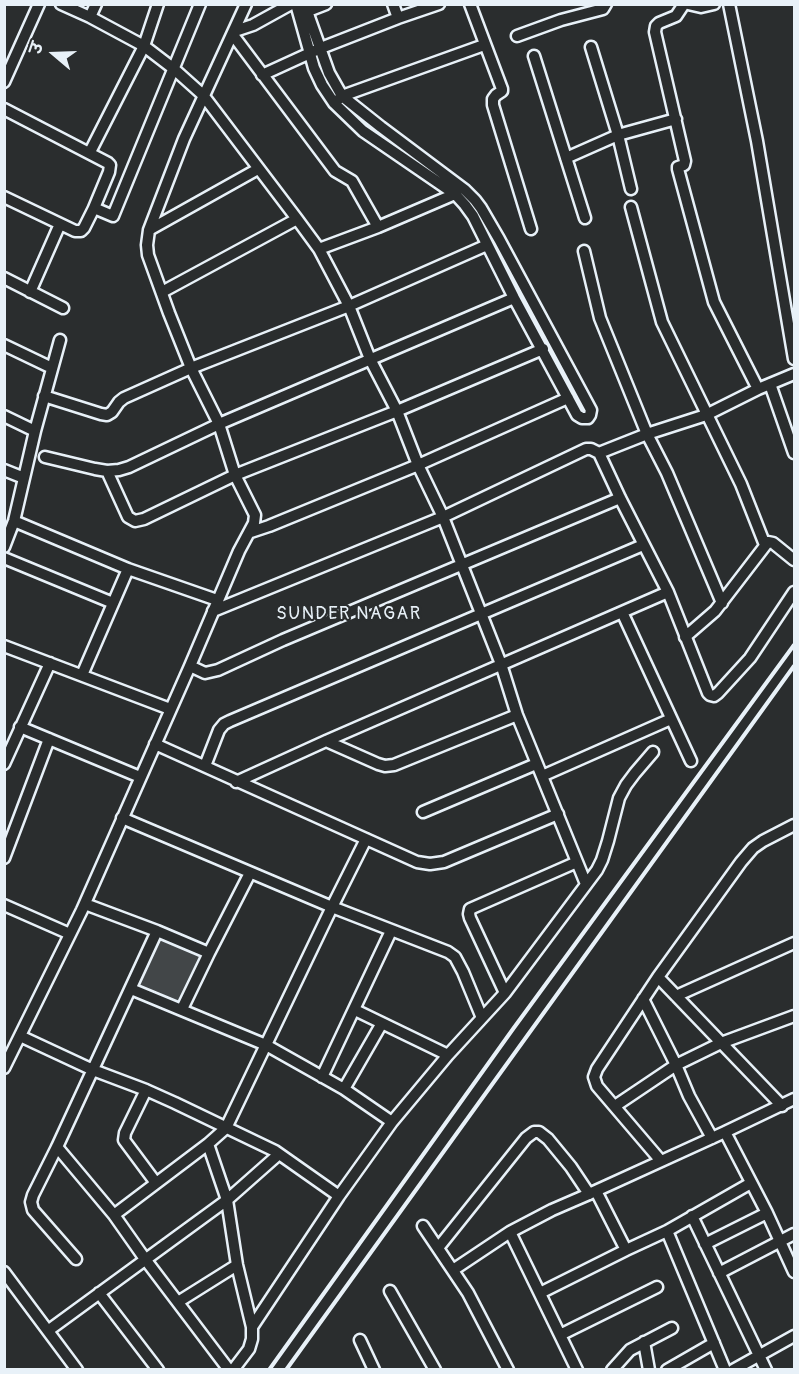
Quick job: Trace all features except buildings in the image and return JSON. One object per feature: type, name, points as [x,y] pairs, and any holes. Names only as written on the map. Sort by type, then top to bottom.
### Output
[{"type":"street","points":[[4,82],[39,4]]},
{"type":"street","points":[[61,4],[144,46],[203,95],[319,249],[349,306],[370,359],[397,411],[442,517],[482,613],[536,764],[586,884]]},
{"type":"street","points":[[90,17],[96,4]]},
{"type":"street","points":[[90,152],[144,46],[158,4]]},
{"type":"street","points":[[94,208],[113,216],[200,4]]},
{"type":"street","points":[[4,1068],[85,904],[239,551],[254,523],[255,515],[236,475],[219,424],[191,368],[169,314],[148,255],[147,245],[149,230],[184,139],[246,4]]},
{"type":"street","points":[[234,33],[291,4]]},
{"type":"street","points":[[296,4],[309,53],[322,85],[338,100],[363,131],[455,194],[473,216],[577,415],[588,417],[591,410],[499,239],[475,200],[381,127],[338,100],[307,8],[326,4]]},
{"type":"street","points":[[393,4],[398,18]]},
{"type":"street","points":[[262,75],[321,48],[439,4]]},
{"type":"street","points":[[470,4],[502,89],[493,99],[493,105],[531,229]]},
{"type":"street","points":[[518,36],[561,20],[603,9],[606,4]]},
{"type":"street","points":[[714,4],[701,7],[686,4],[676,16],[656,26],[655,32],[685,163],[678,167],[678,172],[714,302],[758,389]]},
{"type":"street","points":[[729,4],[757,141],[795,359]]},
{"type":"street","points":[[234,33],[262,75],[335,171],[352,181],[378,227]]},
{"type":"street","points":[[338,100],[484,45]]},
{"type":"street","points":[[591,47],[618,135],[631,189]]},
{"type":"street","points":[[534,56],[585,218]]},
{"type":"street","points":[[4,109],[90,152],[110,165],[94,208],[81,231],[75,231],[4,197]]},
{"type":"street","points":[[566,158],[618,135],[676,119]]},
{"type":"street","points":[[149,230],[258,169]]},
{"type":"street","points":[[319,249],[455,194]]},
{"type":"street","points":[[631,207],[662,322],[741,484],[765,546]]},
{"type":"street","points":[[162,292],[297,219]]},
{"type":"street","points":[[30,292],[60,224]]},
{"type":"street","points":[[44,396],[107,415],[124,398],[191,368],[349,306],[487,245]]},
{"type":"street","points":[[584,251],[600,318],[647,434],[667,473],[722,603]]},
{"type":"street","points":[[4,278],[63,308]]},
{"type":"street","points":[[45,457],[95,470],[119,470],[129,467],[219,424],[514,298]]},
{"type":"street","points":[[4,547],[14,521],[35,430],[60,340]]},
{"type":"street","points":[[4,345],[52,368]]},
{"type":"street","points":[[107,471],[128,517],[138,521],[236,475],[397,411],[543,349]]},
{"type":"street","points":[[599,453],[706,414],[795,374]]},
{"type":"street","points":[[770,384],[795,453]]},
{"type":"street","points":[[250,532],[418,465],[568,398]]},
{"type":"street","points":[[4,416],[35,430]]},
{"type":"street","points":[[14,521],[215,606],[442,517],[586,449],[591,449],[599,453],[668,592],[708,693],[714,696],[718,693],[750,658],[795,592]]},
{"type":"street","points":[[4,470],[24,478]]},
{"type":"street","points":[[190,666],[205,673],[218,670],[283,640],[620,498]]},
{"type":"street","points":[[685,637],[722,603],[768,542],[795,560]]},
{"type":"street","points":[[205,765],[219,730],[230,720],[644,545]]},
{"type":"street","points":[[4,558],[113,603]]},
{"type":"street","points":[[81,675],[128,568]]},
{"type":"street","points":[[236,782],[668,592]]},
{"type":"street","points":[[622,612],[691,761]]},
{"type":"street","points":[[4,646],[170,709]]},
{"type":"street","points":[[4,764],[50,663]]},
{"type":"street","points":[[326,741],[378,764],[394,765],[517,715]]},
{"type":"street","points":[[542,776],[671,718]]},
{"type":"street","points":[[20,727],[140,777]]},
{"type":"street","points":[[4,858],[50,739]]},
{"type":"street","points":[[155,744],[417,862],[430,864],[444,862],[558,814]]},
{"type":"street","points":[[252,1328],[339,1196],[392,1122],[448,1054],[504,993],[597,870],[602,860],[619,798],[630,779],[653,752]]},
{"type":"street","points":[[423,812],[536,764]]},
{"type":"street","points":[[122,818],[332,907],[448,952],[455,957],[463,972],[482,1018]]},
{"type":"street","points":[[660,1161],[597,1086],[594,1077],[597,1069],[658,977],[741,862],[753,848],[774,834],[795,825]]},
{"type":"street","points":[[114,1215],[226,1128],[366,839]]},
{"type":"street","points":[[504,993],[470,918],[470,909],[577,862]]},
{"type":"street","points":[[182,1010],[250,873]]},
{"type":"street","points":[[85,904],[209,953]]},
{"type":"street","points":[[4,905],[70,934]]},
{"type":"street","points":[[76,1259],[33,1210],[31,1206],[33,1195],[157,931]]},
{"type":"street","points":[[322,1077],[392,931]]},
{"type":"street","points":[[676,996],[795,943]]},
{"type":"street","points":[[658,977],[782,1106]]},
{"type":"street","points":[[131,989],[266,1045],[344,1089],[392,1122]]},
{"type":"street","points":[[643,999],[689,1096],[712,1138]]},
{"type":"street","points":[[355,1010],[448,1054]]},
{"type":"street","points":[[615,1106],[676,1065],[721,1043],[795,1016]]},
{"type":"street","points":[[344,1089],[382,1023]]},
{"type":"street","points":[[20,1036],[93,1070],[146,1090],[279,1154],[339,1196]]},
{"type":"street","points":[[146,1090],[125,1133],[124,1140],[156,1183]]},
{"type":"street","points":[[453,1269],[510,1232],[552,1210],[795,1100]]},
{"type":"street","points":[[438,1248],[534,1131],[548,1139],[593,1193],[626,1250]]},
{"type":"street","points":[[725,1132],[795,1272]]},
{"type":"street","points":[[57,1147],[114,1215],[231,1370],[249,1349],[252,1328],[237,1265],[226,1200],[208,1144]]},
{"type":"street","points":[[49,1330],[226,1200],[279,1154]]},
{"type":"street","points":[[540,1293],[667,1231],[751,1183]]},
{"type":"street","points":[[705,1244],[767,1213]]},
{"type":"street","points":[[692,1216],[766,1370]]},
{"type":"street","points":[[423,1226],[468,1293],[508,1370]]},
{"type":"street","points":[[667,1231],[725,1370]]},
{"type":"street","points":[[510,1232],[577,1370]]},
{"type":"street","points":[[719,1273],[795,1234]]},
{"type":"street","points":[[178,1302],[237,1265]]},
{"type":"street","points":[[7,1278],[49,1330],[77,1370]]},
{"type":"street","points":[[560,1335],[657,1287]]},
{"type":"street","points":[[390,1291],[435,1370]]},
{"type":"street","points":[[99,1293],[158,1370]]},
{"type":"street","points":[[612,1370],[630,1350],[672,1328]]},
{"type":"street","points":[[733,1370],[795,1335]]},
{"type":"street","points":[[360,1340],[374,1370]]},
{"type":"street","points":[[644,1342],[649,1370]]},
{"type":"street","points":[[667,1370],[714,1343]]},
{"type":"shaded area","points":[[159,935],[204,954],[180,1004],[136,984]]},
{"type":"railway","points":[[269,1370],[513,1029],[794,645]]},
{"type":"railway","points":[[286,1370],[794,666]]},
{"type":"district","name":"SUNDER NAGAR","points":[[349,614]]}]
